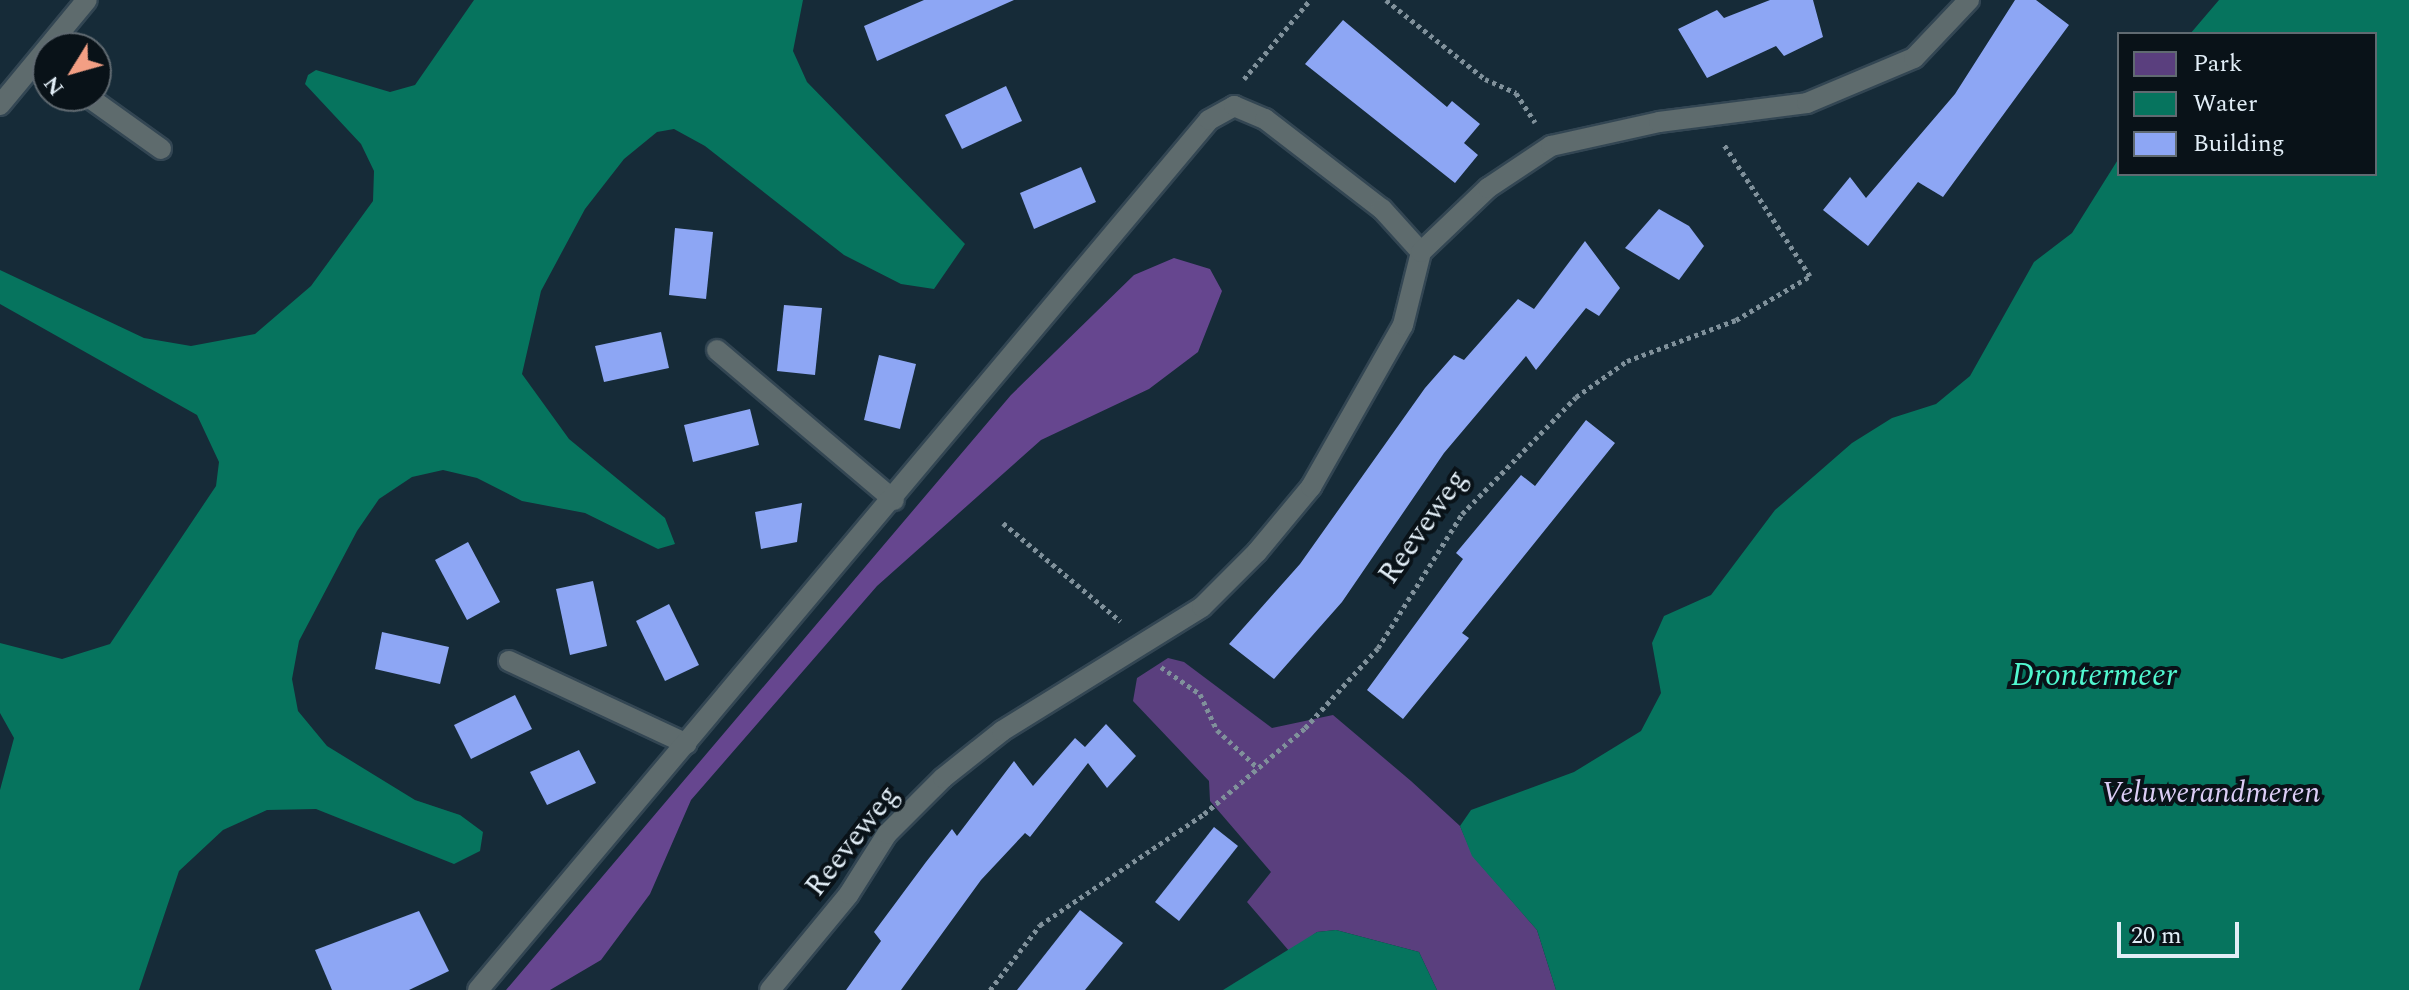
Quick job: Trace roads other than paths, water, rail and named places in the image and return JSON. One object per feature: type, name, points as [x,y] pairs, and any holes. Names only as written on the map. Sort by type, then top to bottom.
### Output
[{"type":"lane","points":[[65,32],[87,0]]},
{"type":"lane","points":[[478,990],[894,500],[1209,120],[1234,106],[1265,119],[1382,209],[1421,252],[1488,188],[1551,146],[1659,122],[1707,121],[1807,103],[1914,58],[1969,0]]},
{"type":"lane","points":[[2,97],[32,73]]},
{"type":"lane","points":[[109,112],[161,149]]},
{"type":"lane","name":"Reeveweg","points":[[770,990],[849,894],[887,834],[943,778],[1002,731],[1202,607],[1257,552],[1311,487],[1403,325],[1421,252]]},
{"type":"lane","points":[[717,350],[894,500]]},
{"type":"lane","points":[[509,661],[687,744]]},
{"type":"water","points":[[474,0],[803,0],[793,51],[807,82],[965,244],[934,289],[901,284],[844,255],[705,146],[674,129],[657,132],[624,159],[585,209],[541,291],[522,374],[569,439],[665,518],[675,544],[658,549],[585,513],[522,501],[477,478],[443,470],[412,477],[379,499],[357,531],[299,641],[292,679],[298,711],[327,746],[415,800],[460,815],[483,832],[480,851],[454,864],[316,809],[267,810],[223,830],[179,871],[139,990],[0,990],[0,790],[14,738],[0,713],[0,643],[62,659],[110,644],[216,486],[219,462],[197,415],[0,304],[0,270],[144,338],[191,346],[255,334],[311,286],[373,201],[374,171],[361,144],[305,84],[308,75],[316,70],[390,92],[415,85]]},
{"type":"water","name":"Drontermeer","points":[[2219,0],[2409,0],[2409,990],[1556,990],[1537,930],[1472,856],[1460,826],[1471,810],[1574,772],[1641,731],[1661,693],[1652,643],[1664,616],[1711,595],[1775,510],[1852,443],[1892,418],[1936,404],[1970,376],[2034,262],[2072,233],[2117,161],[2117,176],[2377,176],[2377,32],[2192,32]]},
{"type":"water","points":[[1336,930],[1419,952],[1437,990],[1223,990],[1317,932]]},
{"type":"park label","name":"Veluwerandmeren","points":[[2211,793]]}]
